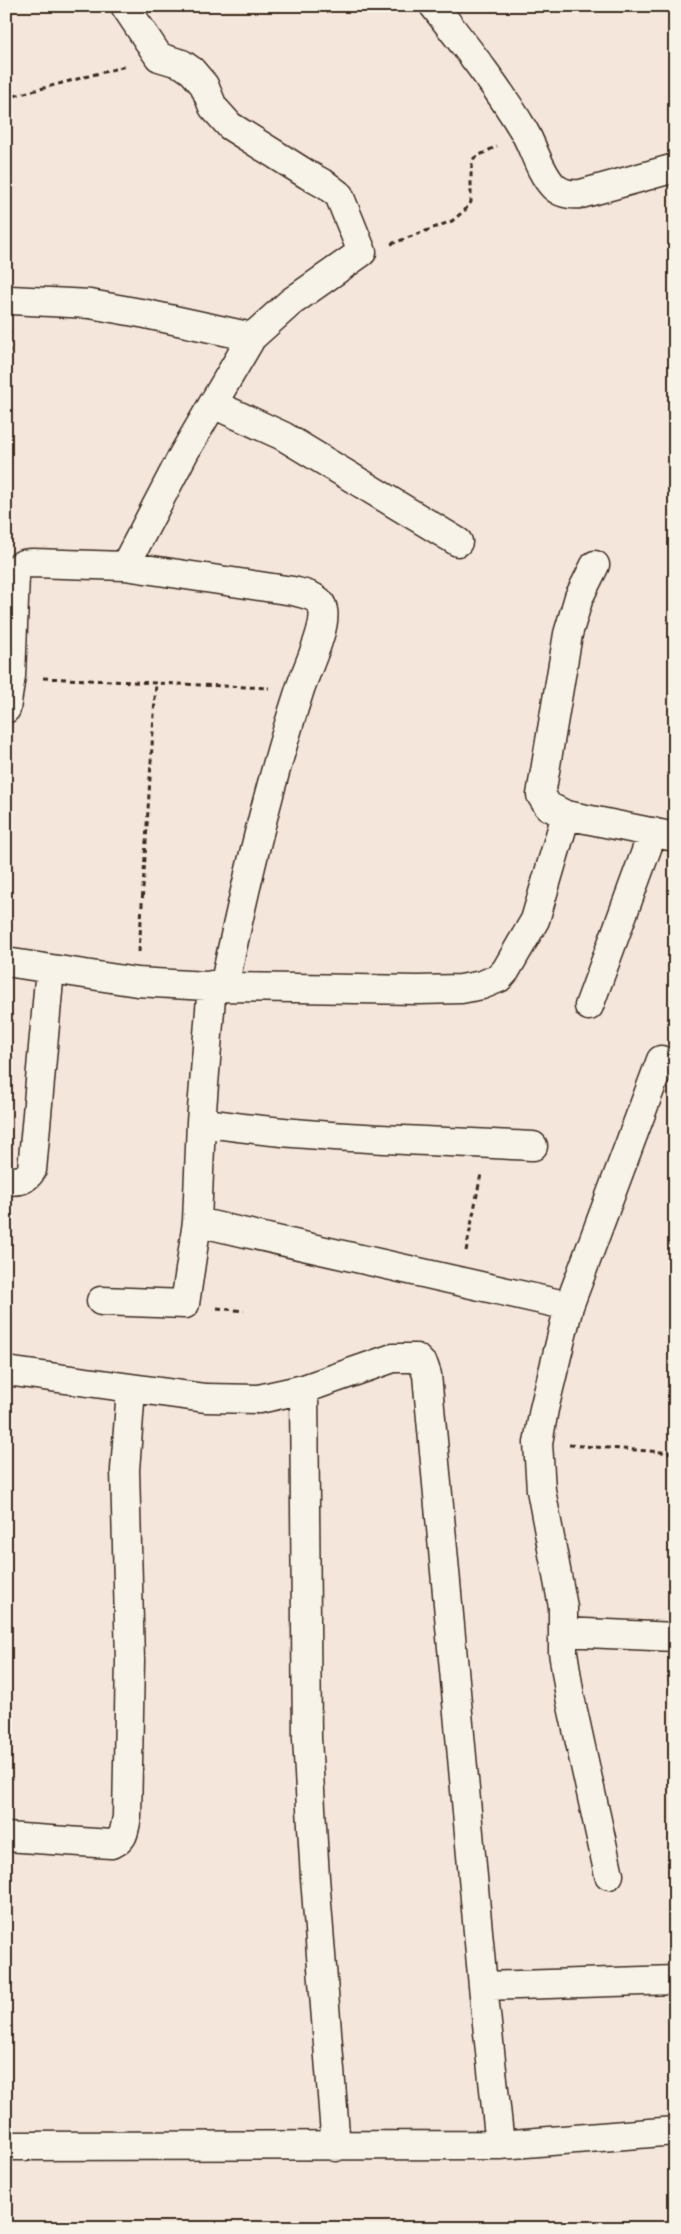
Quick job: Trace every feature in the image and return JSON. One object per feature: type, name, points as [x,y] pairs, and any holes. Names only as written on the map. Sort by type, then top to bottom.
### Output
[{"type":"street","points":[[125,6],[159,57],[182,64],[192,70],[204,85],[213,107],[230,126],[339,195],[362,252],[291,302],[252,337],[164,490],[126,566]]},
{"type":"street","points":[[434,6],[486,73],[525,133],[539,164],[552,185],[571,195],[675,168]]},
{"type":"street","points":[[10,300],[90,304],[252,337]]},
{"type":"street","points":[[213,404],[283,436],[458,542]]},
{"type":"street","points":[[6,709],[11,676],[11,606],[14,575],[18,567],[23,563],[126,566],[293,590],[314,597],[321,604],[323,619],[300,689],[250,864],[218,986],[201,1122],[197,1222],[185,1304],[101,1301]]},
{"type":"street","points":[[589,1006],[664,835],[566,815],[548,806],[541,795],[568,634],[579,596],[595,565]]},
{"type":"street","points":[[6,962],[137,982],[218,986],[461,989],[482,985],[498,978],[514,960],[535,920],[566,815]]},
{"type":"street","points":[[6,1181],[21,1181],[32,1170],[50,969]]},
{"type":"street","points":[[609,1875],[570,1697],[563,1652],[564,1606],[544,1507],[538,1443],[544,1408],[570,1306],[661,1060]]},
{"type":"street","points":[[201,1122],[323,1136],[533,1146]]},
{"type":"street","points":[[197,1222],[570,1306]]},
{"type":"street","points":[[6,1371],[130,1389],[205,1398],[239,1399],[278,1396],[304,1389],[392,1358],[416,1358],[424,1366],[427,1375],[483,1986],[500,2145]]},
{"type":"street","points":[[6,1837],[110,1844],[118,1842],[123,1836],[127,1817],[130,1660],[125,1470],[130,1389]]},
{"type":"street","points":[[304,1389],[307,1738],[315,1878],[336,2147]]},
{"type":"street","points":[[563,1632],[675,1637]]},
{"type":"street","points":[[483,1986],[675,1980]]},
{"type":"street","points":[[6,2146],[224,2144],[336,2147],[500,2145],[675,2131]]},
{"type":"path","points":[[6,98],[159,57]]},
{"type":"path","points":[[362,252],[410,238],[452,221],[471,202],[471,170],[474,158],[525,133]]},
{"type":"path","points":[[6,359],[9,360],[6,371]]},
{"type":"path","points":[[11,676],[300,689]]},
{"type":"path","points":[[137,982],[156,683]]},
{"type":"path","points":[[460,1282],[488,1144]]},
{"type":"path","points":[[538,1443],[675,1453]]}]
